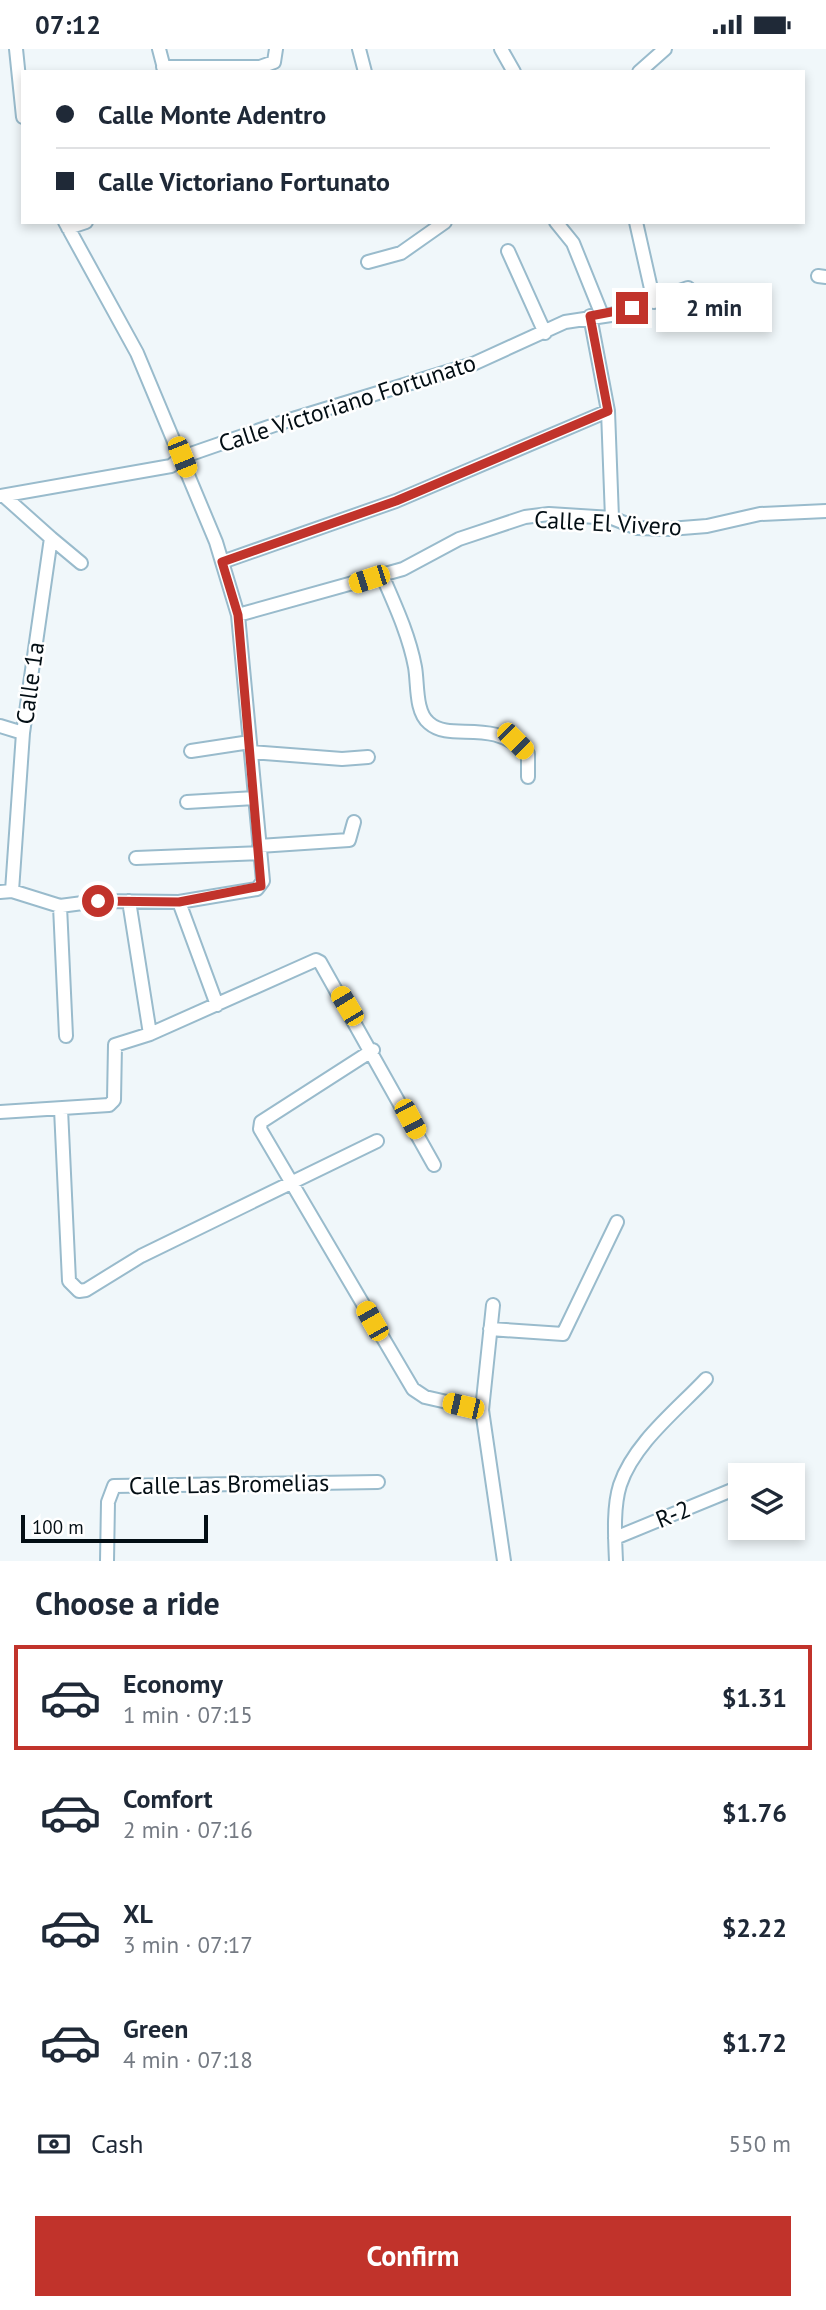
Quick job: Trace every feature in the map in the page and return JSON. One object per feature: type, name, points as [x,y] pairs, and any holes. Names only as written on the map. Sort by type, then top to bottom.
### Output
[{"type":"street","points":[[16,49],[21,98]]},
{"type":"street","points":[[159,49],[164,69],[258,70],[274,62],[276,49]]},
{"type":"street","points":[[359,49],[364,70]]},
{"type":"street","points":[[501,49],[513,70]]},
{"type":"street","points":[[641,70],[665,49]]},
{"type":"street","points":[[368,262],[401,253],[442,224]]},
{"type":"street","points":[[558,224],[573,243],[596,316],[608,411],[612,519]]},
{"type":"street","points":[[636,224],[654,302]]},
{"type":"street","points":[[6,891],[60,906],[98,901],[179,902],[261,886],[238,615],[222,562],[182,457],[137,353],[66,225]]},
{"type":"street","points":[[508,251],[545,333]]},
{"type":"street","name":"Calle Victoriano Fortunato","points":[[2,496],[171,466],[182,457],[283,422],[473,364],[565,323],[654,302],[688,288]]},
{"type":"street","points":[[222,562],[408,496],[608,411]]},
{"type":"street","points":[[2,496],[81,563]]},
{"type":"street","name":"Calle El Vivero","points":[[238,615],[403,569],[459,539],[526,517],[548,515],[612,519],[637,528],[669,529],[708,526],[760,515],[826,511]]},
{"type":"street","name":"Calle 1a","points":[[6,891],[23,733],[51,538]]},
{"type":"street","points":[[382,575],[404,627],[415,665],[421,711],[429,723],[442,729],[499,733],[515,741],[528,754],[528,778]]},
{"type":"street","points":[[0,726],[23,733]]},
{"type":"street","points":[[191,751],[250,747],[342,759],[368,757]]},
{"type":"street","points":[[187,802],[255,799]]},
{"type":"street","points":[[136,858],[260,850],[349,840],[354,823]]},
{"type":"street","points":[[129,901],[150,1034]]},
{"type":"street","points":[[179,902],[217,1005]]},
{"type":"street","points":[[60,906],[66,1036]]},
{"type":"street","points":[[0,1112],[112,1103],[115,1045],[150,1034],[316,960],[320,962],[373,1050],[434,1165]]},
{"type":"street","points":[[373,1050],[261,1122],[260,1129],[413,1389],[425,1397],[482,1410]]},
{"type":"street","points":[[61,1109],[69,1281],[79,1291],[86,1290],[141,1256],[377,1141]]},
{"type":"street","points":[[490,1329],[563,1334],[617,1222]]},
{"type":"street","points":[[493,1304],[482,1410],[505,1561]]},
{"type":"street","points":[[615,1561],[620,1486],[628,1468],[643,1447],[706,1379]]},
{"type":"street","name":"Calle Las Bromelias","points":[[107,1561],[108,1502],[114,1486],[378,1482]]},
{"type":"street","name":"R-2","points":[[615,1538],[728,1492]]},
{"type":"route","points":[[98,901],[179,902],[257,889],[263,881],[238,615],[222,562],[396,501],[608,411],[590,316],[611,315],[632,308]]}]
